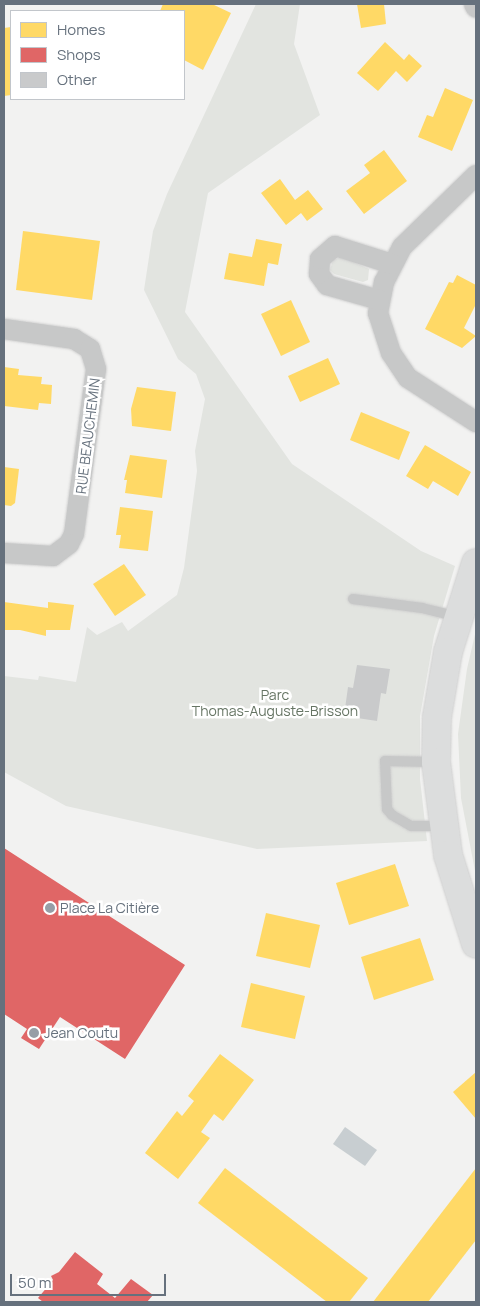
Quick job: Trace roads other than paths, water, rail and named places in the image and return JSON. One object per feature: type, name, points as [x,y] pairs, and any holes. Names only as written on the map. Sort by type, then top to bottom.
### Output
[{"type":"street","points":[[474,4],[476,8]]},
{"type":"street","points":[[476,175],[402,248],[392,264],[379,300],[380,325],[398,365],[421,389],[476,422]]},
{"type":"street","points":[[379,300],[328,285],[319,274],[320,259],[335,246],[392,264]]},
{"type":"street","name":"RUE BEAUCHEMIN","points":[[4,329],[74,339],[90,349],[96,369],[74,534],[69,544],[53,556],[4,553]]},
{"type":"street","points":[[476,563],[456,617],[440,695],[436,762],[442,826],[454,878],[476,944]]},
{"type":"lane","points":[[353,599],[422,608],[456,617]]},
{"type":"lane","points":[[436,762],[385,761],[387,808],[392,815],[411,826],[442,826]]},
{"type":"place","name":"Place La Citière","points":[[50,908]]},
{"type":"place","name":"Jean Coutu","points":[[34,1033]]},
{"type":"park label","name":"Parc Thomas-Auguste-Brisson","points":[[275,704]]}]
